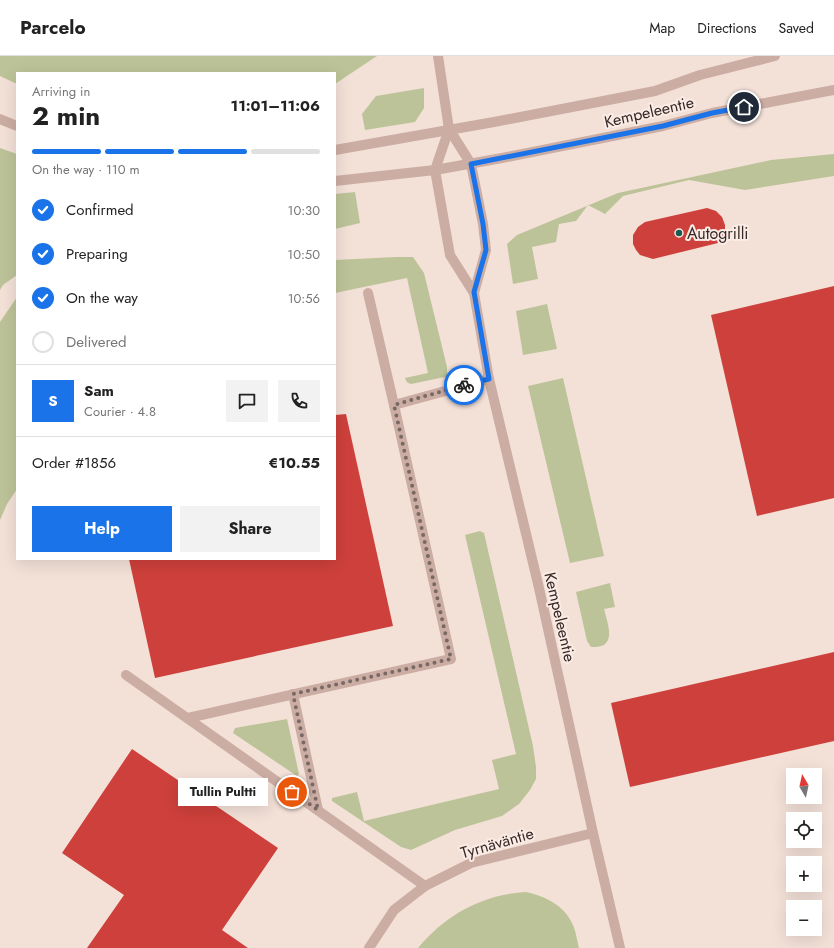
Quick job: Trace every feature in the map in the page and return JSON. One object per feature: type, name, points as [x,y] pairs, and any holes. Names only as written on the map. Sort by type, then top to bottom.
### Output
[{"type":"street","points":[[336,181],[435,170],[450,129],[438,56]]},
{"type":"street","name":"Kempeleentie","points":[[474,292],[486,250],[483,224],[471,164],[450,129],[656,91],[700,75],[775,56]]},
{"type":"street","name":"Kempeleentie","points":[[620,948],[489,379],[474,292],[450,254],[435,170],[663,126],[712,113],[834,90]]},
{"type":"street","points":[[0,119],[16,126]]},
{"type":"street","points":[[336,150],[450,129]]},
{"type":"street","points":[[188,718],[451,659],[368,293]]},
{"type":"street","points":[[394,405],[489,379]]},
{"type":"street","points":[[126,675],[425,886]]},
{"type":"street","points":[[293,694],[318,810]]},
{"type":"street","name":"Tyrnäväntie","points":[[369,948],[394,910],[425,886],[471,863],[593,833]]},
{"type":"green space","points":[[0,56],[377,56],[336,83],[336,72],[16,72],[16,84],[0,76]]},
{"type":"green space","points":[[424,88],[424,108],[415,122],[365,130],[362,114],[376,96]]},
{"type":"green space","points":[[0,148],[16,154],[16,276],[3,285],[0,290]]},
{"type":"green space","points":[[834,154],[834,176],[745,190],[689,180],[623,196],[605,214],[589,205],[618,193],[771,160]]},
{"type":"green space","points":[[355,192],[360,223],[336,229],[336,194]]},
{"type":"green space","points":[[587,206],[576,221],[559,224],[556,242],[532,247],[538,279],[513,284],[507,244],[517,235]]},
{"type":"green space","points":[[413,257],[424,273],[447,367],[447,376],[411,384],[405,379],[428,373],[407,278],[336,293],[336,260]]},
{"type":"green space","points":[[16,298],[16,490],[7,504],[0,520],[0,322]]},
{"type":"green space","points":[[547,304],[557,349],[523,355],[516,311]]},
{"type":"green space","points":[[563,378],[604,556],[570,563],[528,386]]},
{"type":"green space","points":[[480,531],[484,533],[533,746],[536,779],[530,790],[519,804],[502,816],[455,830],[411,850],[401,847],[332,801],[332,798],[357,792],[364,821],[499,789],[492,760],[516,754],[465,535]]},
{"type":"green space","points":[[610,583],[615,607],[604,609],[609,629],[608,640],[605,644],[599,647],[591,647],[587,641],[576,592]]},
{"type":"green space","points":[[287,719],[299,774],[297,776],[233,733],[235,728]]},
{"type":"green space","points":[[526,892],[553,902],[564,911],[573,926],[579,948],[418,948],[440,926],[466,908],[495,897]]},
{"type":"building","name":"Autogrilli","points":[[707,208],[716,211],[722,217],[725,225],[725,232],[718,243],[653,259],[640,255],[636,250],[633,244],[633,235],[638,227],[645,222]]},
{"type":"building","points":[[834,286],[834,498],[757,516],[711,315]]},
{"type":"building","points":[[346,414],[393,626],[155,678],[129,560],[336,560],[336,415]]},
{"type":"building","points":[[834,652],[834,741],[630,787],[611,703]]},
{"type":"building","points":[[132,749],[278,848],[222,930],[248,948],[87,948],[124,895],[62,853]]},
{"type":"way so far","points":[[292,792],[318,810],[293,694],[451,659],[394,405],[464,385]]},
{"type":"place","name":"Autogrilli","points":[[679,233]]},
{"type":"place","name":"Tullin Pultti","points":[[292,792]]},
{"type":"route","points":[[464,385],[489,379],[474,292],[486,250],[483,224],[471,164],[663,126],[712,113],[744,107]]}]
